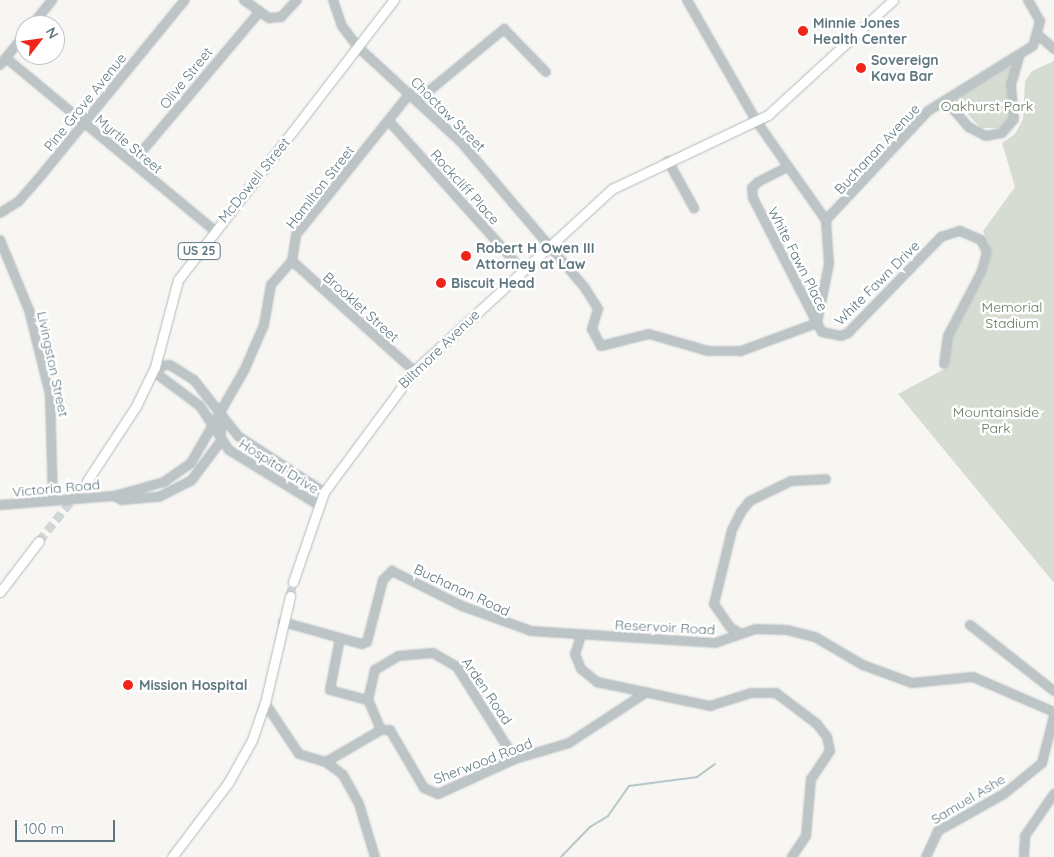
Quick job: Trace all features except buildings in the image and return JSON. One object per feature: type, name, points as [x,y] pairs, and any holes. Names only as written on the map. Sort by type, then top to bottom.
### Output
[{"type":"main road","name":"McDowell Street","points":[[87,480],[136,406],[155,366],[178,280],[214,230],[394,0]]},
{"type":"main road","name":"Biltmore Avenue","points":[[293,582],[317,504],[414,371],[612,189],[668,161],[757,122],[893,0]]},
{"type":"main road","points":[[0,592],[39,541]]},
{"type":"main road","points":[[172,857],[242,761],[265,702],[290,596]]},
{"type":"street","points":[[40,15],[52,0]]},
{"type":"street","name":"Pine Grove Avenue","points":[[0,213],[19,201],[185,0]]},
{"type":"street","points":[[244,0],[269,18],[281,16],[297,0]]},
{"type":"street","name":"Choctaw Street","points":[[333,0],[342,26],[358,47],[418,100],[460,141],[596,304],[598,316],[592,329],[601,346],[649,334],[708,351],[741,351],[817,323]]},
{"type":"street","points":[[687,0],[757,122],[826,220]]},
{"type":"street","points":[[1028,0],[1040,21],[1037,34],[1054,49]]},
{"type":"street","name":"Olive Street","points":[[133,162],[260,11]]},
{"type":"street","points":[[418,100],[504,29],[546,72]]},
{"type":"street","name":"Buchanan Avenue","points":[[826,220],[928,111],[1019,57],[1033,46],[1037,34]]},
{"type":"street","points":[[0,65],[15,47]]},
{"type":"street","points":[[946,101],[969,127],[986,136],[1002,134],[1014,119],[1011,85],[1019,57]]},
{"type":"street","name":"Myrtle Street","points":[[6,58],[214,230]]},
{"type":"street","name":"Hamilton Street","points":[[292,260],[296,235],[410,93]]},
{"type":"street","name":"Rockcliff Place","points":[[389,121],[522,270]]},
{"type":"street","points":[[668,161],[694,208]]},
{"type":"street","name":"White Fawn Place","points":[[787,167],[758,182],[752,188],[753,198],[817,323]]},
{"type":"street","name":"White Fawn Drive","points":[[826,220],[829,264],[817,323],[828,335],[848,333],[941,237],[951,232],[970,232],[981,240],[987,252],[982,271],[948,336],[944,364]]},
{"type":"street","name":"Livingston Street","points":[[0,240],[28,306],[50,394],[53,500]]},
{"type":"street","points":[[221,441],[222,413],[264,325],[271,285],[292,260]]},
{"type":"street","name":"Brooklet Street","points":[[292,260],[414,371]]},
{"type":"street","name":"Hospital Drive","points":[[317,504],[221,441],[195,401],[161,377],[155,366],[170,365],[194,380],[222,413],[238,436],[324,492]]},
{"type":"street","name":"Victoria Road","points":[[0,505],[114,496],[174,477],[191,463],[222,413]]},
{"type":"street","name":"Victoria Road","points":[[114,496],[135,500],[169,494],[200,472],[221,441]]},
{"type":"street","points":[[741,634],[714,604],[732,530],[741,512],[750,501],[791,481],[826,479]]},
{"type":"street","name":"Buchanan Road","points":[[340,638],[368,642],[383,580],[392,571],[504,624],[581,636]]},
{"type":"street","points":[[283,622],[340,638],[330,690],[368,700],[381,730],[326,762]]},
{"type":"street","points":[[970,625],[1054,690]]},
{"type":"street","name":"Reservoir Road","points":[[581,636],[715,643],[741,634],[787,630],[816,637],[863,665],[912,683],[973,677],[1054,712]]},
{"type":"street","points":[[581,636],[575,654],[581,669],[597,682],[710,706],[751,693],[776,693],[817,724],[827,737],[830,751],[811,780],[806,836],[792,857]]},
{"type":"street","name":"Arden Road","points":[[368,700],[370,679],[383,664],[410,653],[444,656],[457,667],[515,759]]},
{"type":"street","name":"Sherwood Road","points":[[381,730],[395,734],[424,788],[433,794],[515,759],[570,743],[647,692]]},
{"type":"street","points":[[265,702],[299,754],[326,762],[340,771],[353,790],[374,857]]},
{"type":"street","name":"Samuel Ashe","points":[[926,857],[930,840],[938,831],[1004,794],[1042,763],[1054,716]]},
{"type":"street","points":[[1024,857],[1025,836],[1054,794]]},
{"type":"green space","points":[[1054,61],[1054,583],[898,394],[948,367],[952,338],[987,273],[992,251],[983,231],[1015,187],[1002,143],[1015,134],[1023,119],[1025,81],[1032,71]]},
{"type":"green space","name":"Oakhurst Park","points":[[1009,66],[1012,70],[1006,89],[1010,119],[1002,128],[981,128],[954,100]]},
{"type":"waterway","points":[[561,857],[590,827],[608,816],[629,786],[697,777],[715,764]]},
{"type":"tunnel","points":[[39,541],[87,481]]},
{"type":"tunnel","points":[[290,596],[293,582]]},
{"type":"place","name":"Minnie Jones Health Center","points":[[803,31]]},
{"type":"place","name":"Sovereign Kava Bar","points":[[861,68]]},
{"type":"place","name":"Robert H Owen III Attorney at Law","points":[[466,256]]},
{"type":"place","name":"Biscuit Head","points":[[441,283]]},
{"type":"place","name":"Mission Hospital","points":[[128,685]]},
{"type":"park label","name":"Memorial Stadium","points":[[1012,316]]},
{"type":"park label","name":"Mountainside Park","points":[[996,420]]}]
